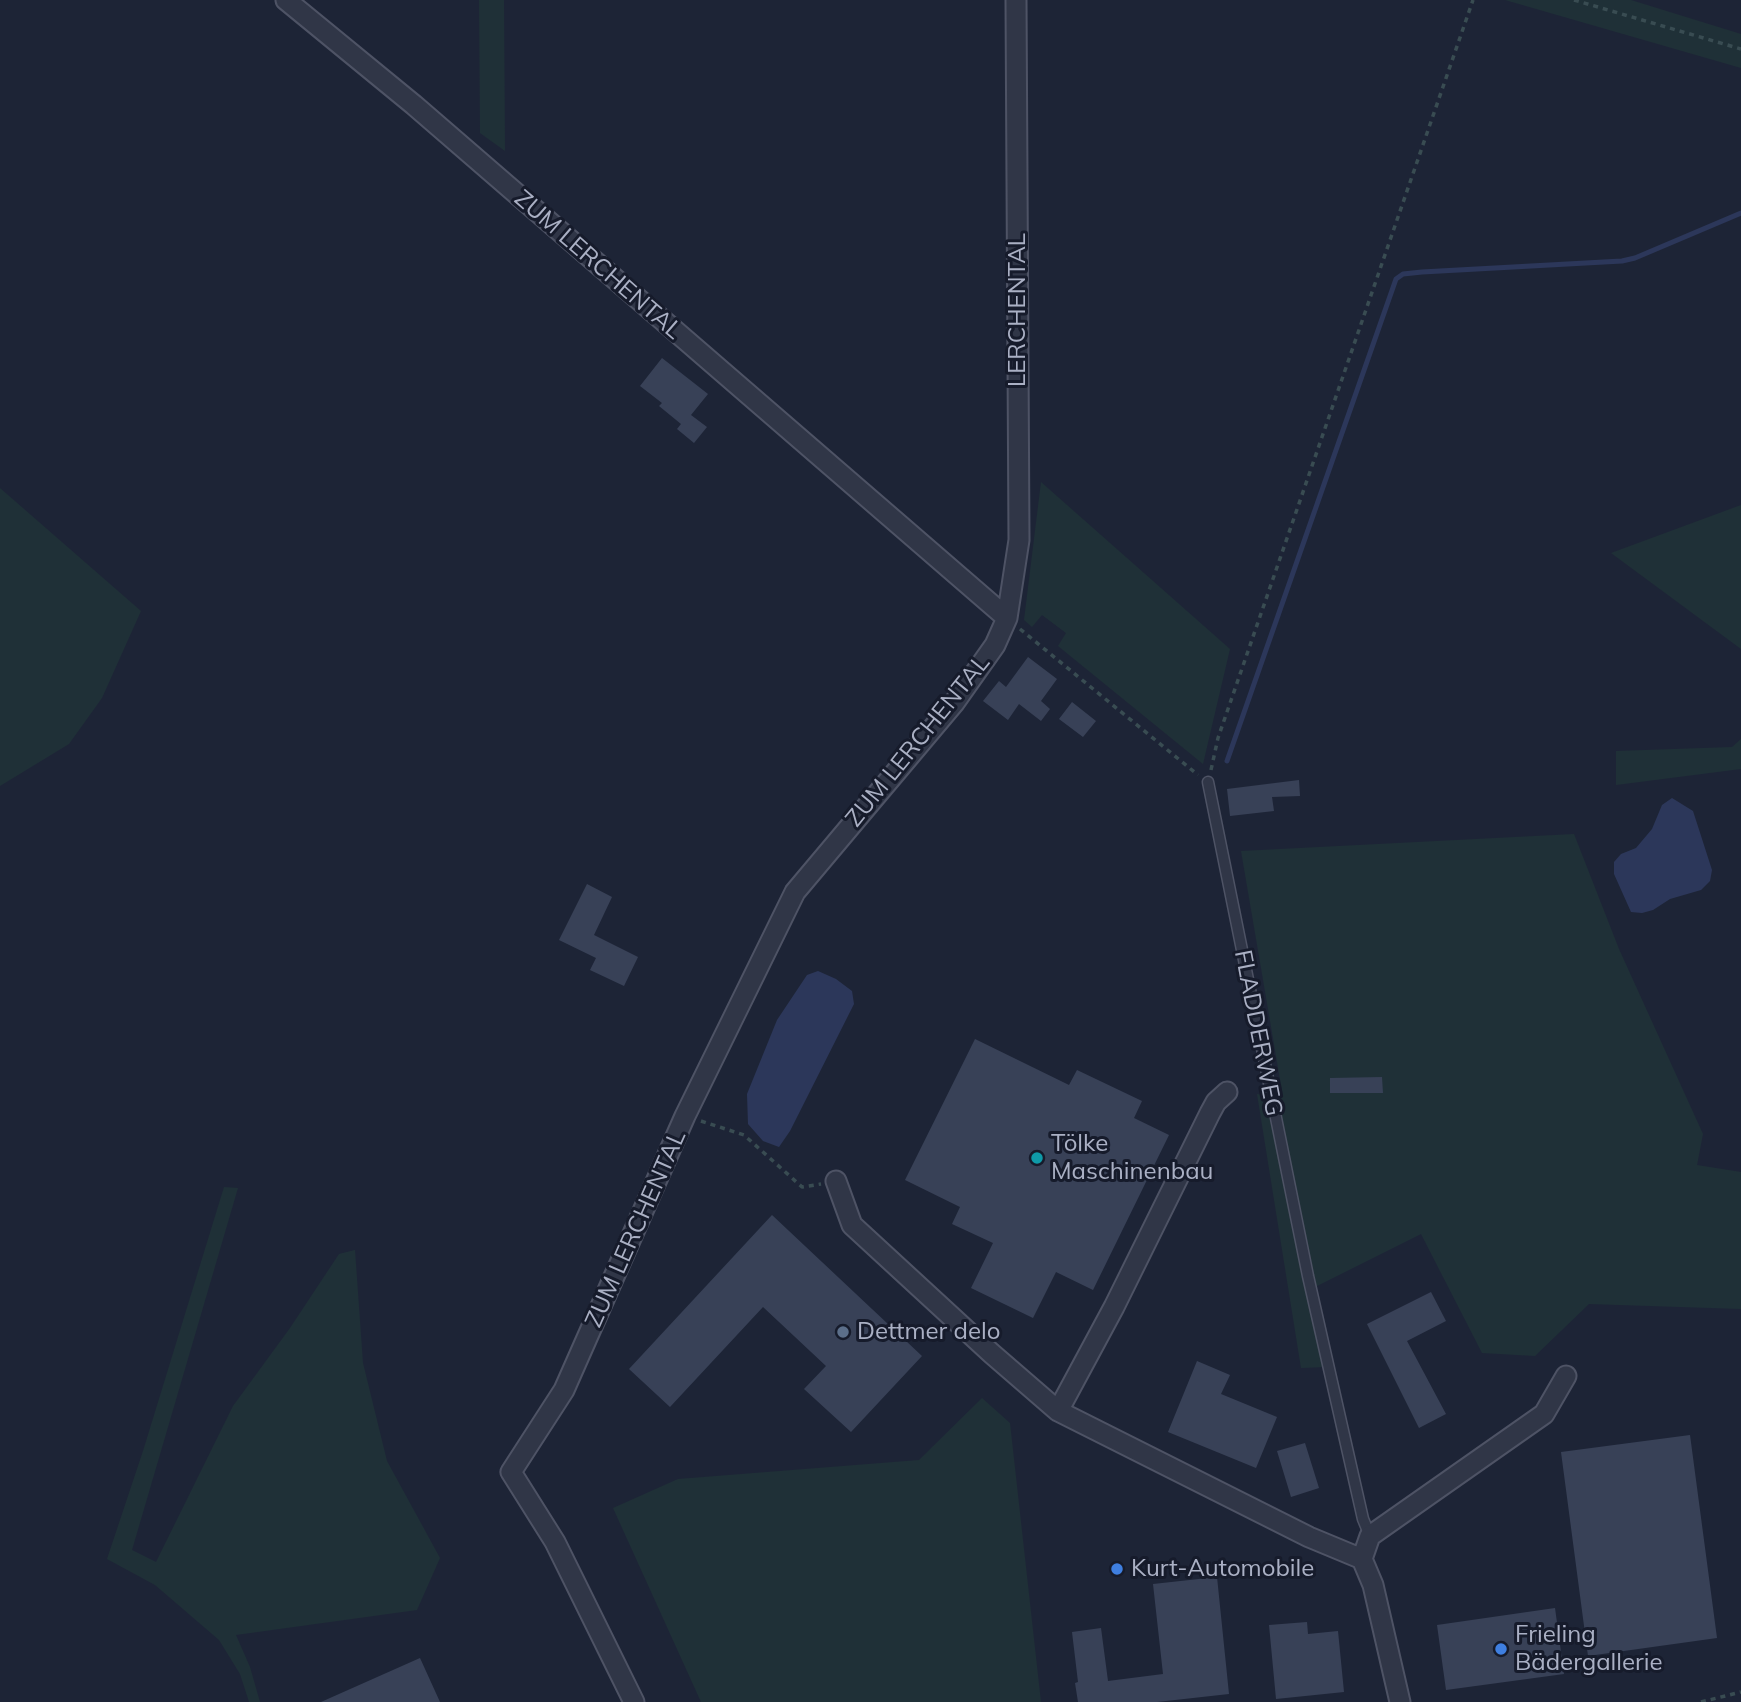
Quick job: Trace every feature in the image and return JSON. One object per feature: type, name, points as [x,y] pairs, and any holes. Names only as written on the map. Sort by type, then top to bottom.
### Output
[{"type":"street","name":"ZUM LERCHENTAL","points":[[286,0],[414,105],[1007,618],[995,645],[954,703],[795,892],[685,1116],[564,1390],[512,1472],[555,1542],[634,1702]]},
{"type":"street","name":"LERCHENTAL","points":[[1007,618],[1019,540],[1016,0]]},
{"type":"street","name":"FLADDERWEG","points":[[1058,1411],[1114,1307],[1210,1113],[1216,1102],[1227,1092]]},
{"type":"street","points":[[836,1181],[852,1225],[1058,1411],[1308,1537],[1362,1559]]},
{"type":"street","points":[[1400,1702],[1373,1585],[1362,1559],[1370,1536],[1544,1414],[1566,1376]]},
{"type":"lane","name":"FLADDERWEG","points":[[1208,782],[1308,1276],[1363,1519],[1370,1536]]},
{"type":"path","points":[[1007,618],[1208,782],[1219,738],[1473,0]]},
{"type":"path","points":[[1574,0],[1741,49]]},
{"type":"path","points":[[685,1116],[744,1135],[802,1187],[836,1181]]},
{"type":"path","points":[[1701,1702],[1741,1692]]},
{"type":"shaded area","points":[[479,0],[504,0],[505,151],[480,133]]},
{"type":"shaded area","points":[[1505,0],[1631,0],[1741,34],[1741,68]]},
{"type":"shaded area","points":[[1041,482],[1230,649],[1203,764],[1058,646],[1066,633],[1042,615],[1032,627],[1024,620]]},
{"type":"shaded area","points":[[0,488],[141,611],[102,698],[69,744],[0,786]]},
{"type":"shaded area","points":[[1741,505],[1741,649],[1611,553]]},
{"type":"shaded area","points":[[1741,739],[1741,769],[1616,785],[1616,751],[1732,747]]},
{"type":"shaded area","points":[[1574,834],[1619,949],[1703,1134],[1697,1165],[1741,1172],[1741,1309],[1589,1304],[1535,1356],[1482,1353],[1421,1234],[1307,1291],[1325,1367],[1301,1368],[1257,1094],[1283,1097],[1241,851]]},
{"type":"shaded area","points":[[224,1187],[238,1188],[132,1550],[156,1562],[233,1406],[290,1328],[339,1254],[355,1250],[363,1363],[387,1461],[440,1558],[417,1610],[236,1635],[250,1667],[260,1702],[249,1702],[240,1674],[219,1640],[155,1585],[107,1559]]},
{"type":"shaded area","points":[[982,1398],[1010,1423],[1041,1702],[701,1702],[613,1508],[678,1479],[919,1460]]},
{"type":"water","points":[[1672,798],[1693,811],[1712,870],[1710,881],[1701,890],[1670,899],[1653,910],[1631,912],[1614,874],[1614,862],[1621,854],[1636,848],[1652,829],[1662,805]]},
{"type":"water","points":[[818,971],[836,979],[852,991],[854,1004],[790,1131],[779,1147],[763,1141],[748,1124],[747,1094],[777,1020],[807,975]]},
{"type":"building","points":[[662,358],[708,394],[691,415],[707,427],[694,443],[677,429],[681,424],[659,406],[662,403],[640,386]]},
{"type":"building","points":[[1028,657],[1057,679],[1041,701],[1050,709],[1041,721],[1019,704],[1008,720],[983,701],[999,681],[1006,687]]},
{"type":"building","points":[[1072,702],[1096,721],[1083,737],[1059,719]]},
{"type":"building","points":[[1299,780],[1300,796],[1272,797],[1274,811],[1230,816],[1227,789]]},
{"type":"building","points":[[587,884],[612,897],[594,935],[638,957],[624,986],[590,970],[596,958],[559,940]]},
{"type":"building","name":"Tölke Maschinenbau","points":[[975,1039],[1069,1085],[1077,1070],[1142,1101],[1134,1118],[1169,1135],[1093,1290],[1056,1272],[1033,1318],[971,1288],[993,1243],[952,1224],[960,1207],[905,1180]]},
{"type":"building","points":[[1382,1077],[1383,1093],[1330,1093],[1330,1078]]},
{"type":"building","name":"Dettmer delo","points":[[772,1215],[922,1356],[851,1432],[804,1389],[826,1366],[763,1307],[670,1407],[629,1369]]},
{"type":"building","points":[[1431,1292],[1446,1321],[1407,1341],[1446,1414],[1419,1428],[1367,1324]]},
{"type":"building","points":[[1197,1361],[1230,1375],[1221,1394],[1277,1417],[1256,1468],[1168,1432]]},
{"type":"building","points":[[1690,1435],[1717,1638],[1588,1656],[1561,1452]]},
{"type":"building","points":[[1305,1443],[1319,1488],[1291,1497],[1277,1451]]},
{"type":"building","points":[[1217,1577],[1229,1694],[1157,1702],[1078,1702],[1072,1632],[1101,1628],[1108,1681],[1163,1674],[1153,1584]]},
{"type":"building","name":"Frieling Bädergallerie","points":[[1555,1608],[1564,1674],[1446,1690],[1437,1625]]},
{"type":"building","points":[[1307,1622],[1308,1634],[1338,1631],[1344,1692],[1276,1699],[1269,1625]]},
{"type":"building","points":[[420,1658],[440,1702],[321,1702]]},
{"type":"waterway","points":[[1227,761],[1396,279],[1403,274],[1422,272],[1622,261],[1741,213]]},
{"type":"place","name":"Tölke Maschinenbau","points":[[1037,1158]]},
{"type":"place","name":"Dettmer delo","points":[[843,1332]]},
{"type":"place","name":"Kurt-Automobile","points":[[1117,1569]]},
{"type":"place","name":"Frieling Bädergallerie","points":[[1501,1649]]}]
